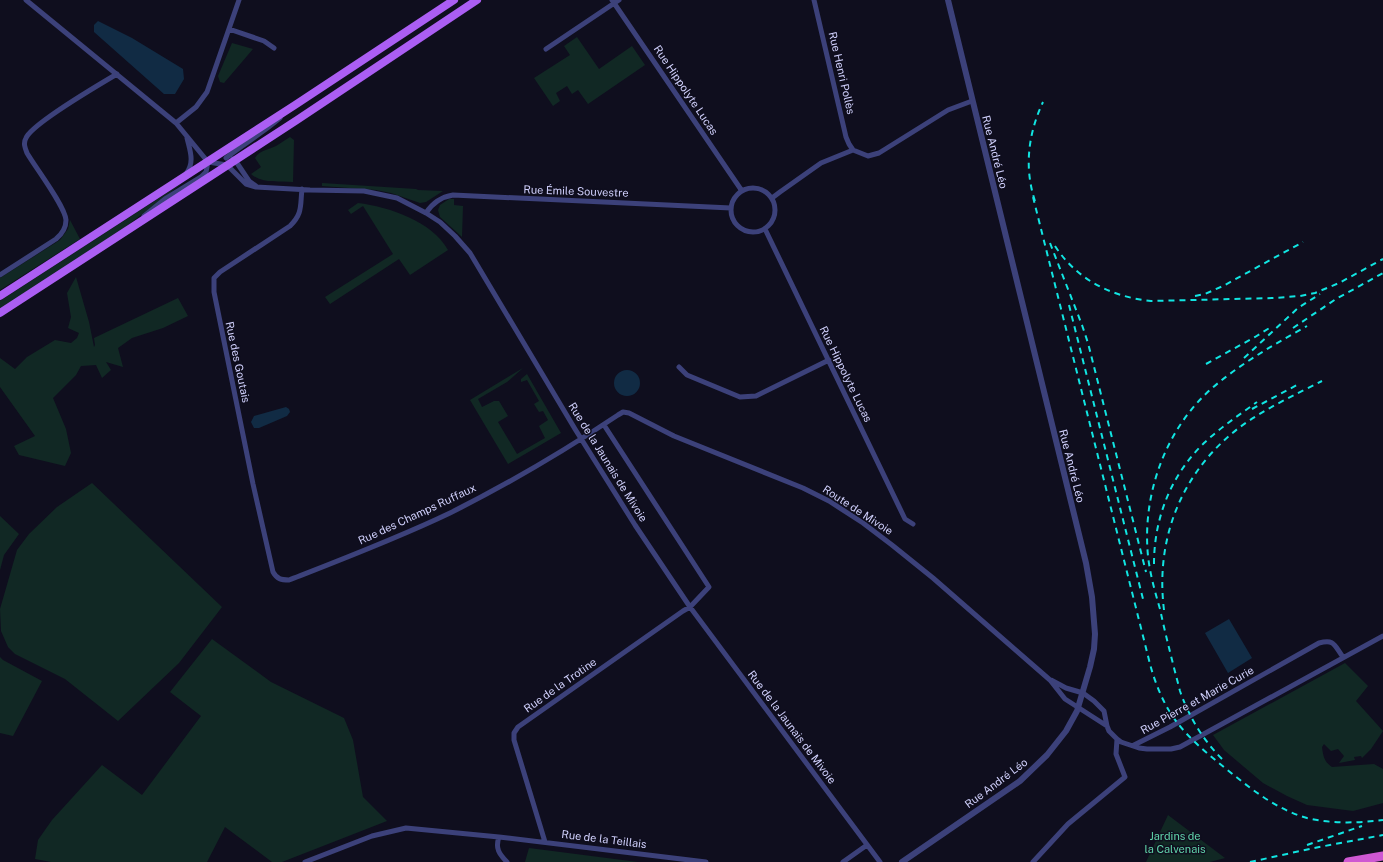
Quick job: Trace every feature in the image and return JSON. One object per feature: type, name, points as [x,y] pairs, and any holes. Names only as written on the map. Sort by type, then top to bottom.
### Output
[{"type":"highway","points":[[1348,862],[1383,856]]},
{"type":"highway","points":[[1369,862],[1383,859]]},
{"type":"main road","points":[[0,296],[208,162],[454,0]]},
{"type":"main road","points":[[0,313],[125,232],[226,161],[235,160],[477,0]]},
{"type":"street","points":[[26,0],[176,123],[208,162]]},
{"type":"street","points":[[176,123],[196,107],[203,98],[239,0]]},
{"type":"street","name":"Rue Henri Pollès","points":[[814,0],[846,137],[853,150]]},
{"type":"street","name":"Rue André Léo","points":[[902,862],[1020,781],[1047,755],[1066,731],[1078,708],[1094,649],[1095,634],[1092,597],[1086,563],[948,0]]},
{"type":"street","points":[[546,49],[615,1]]},
{"type":"street","name":"Rue Hippolyte Lucas","points":[[615,1],[742,191]]},
{"type":"street","points":[[229,28],[264,40],[274,48]]},
{"type":"street","points":[[0,275],[56,239],[62,233],[66,224],[66,218],[59,204],[27,153],[24,144],[26,138],[32,131],[66,106],[117,74]]},
{"type":"street","points":[[772,198],[821,163],[853,150],[868,156],[879,153],[948,110],[972,101]]},
{"type":"street","points":[[208,162],[226,161],[239,147],[270,127],[295,105]]},
{"type":"street","points":[[183,178],[191,166],[192,160],[186,135]]},
{"type":"street","points":[[217,156],[226,161]]},
{"type":"street","points":[[235,160],[249,181],[256,187]]},
{"type":"street","name":"Rue de la Jaunais de Mivoie","points":[[226,161],[246,184],[256,187],[364,192],[398,198],[426,212],[455,236],[470,253],[581,439],[635,525],[690,608],[880,862]]},
{"type":"street","points":[[125,232],[165,199],[201,177],[206,172],[208,162]]},
{"type":"street","points":[[752,188],[760,189],[772,198],[775,206],[775,215],[771,223],[765,229],[757,232],[749,232],[742,229],[732,216],[731,208],[733,200],[742,191],[752,188]]},
{"type":"street","name":"Rue des Goutais","points":[[276,577],[273,572],[253,484],[214,292],[214,278],[220,272],[297,219],[301,208],[302,189]]},
{"type":"street","name":"Rue Émile Souvestre","points":[[426,212],[433,203],[439,199],[453,195],[731,208]]},
{"type":"street","name":"Rue Hippolyte Lucas","points":[[765,229],[905,519],[913,524]]},
{"type":"street","points":[[679,367],[687,375],[740,397],[756,396],[829,360]]},
{"type":"street","name":"Route de Mivoie","points":[[581,439],[623,412],[629,413],[674,436],[803,488],[829,501],[863,523],[933,578],[1050,680],[1065,699],[1107,726]]},
{"type":"street","name":"Rue de la Trotine","points":[[546,842],[514,740],[514,733],[518,727],[683,611],[690,608],[709,587],[604,425]]},
{"type":"street","name":"Rue des Champs Ruffaux","points":[[276,577],[282,580],[289,580],[341,560],[426,523],[450,512],[519,475],[581,439]]},
{"type":"street","name":"Rue Pierre et Marie Curie","points":[[1134,746],[1147,749],[1171,749],[1180,747],[1383,636]]},
{"type":"street","name":"Rue Pierre et Marie Curie","points":[[1134,746],[1319,643],[1329,641],[1333,643],[1343,657]]},
{"type":"street","name":"Route de Mivoie","points":[[1050,680],[1066,688],[1083,693]]},
{"type":"street","points":[[1033,862],[1068,824],[1125,777],[1116,754],[1116,740],[1107,726],[1104,711],[1083,693]]},
{"type":"street","points":[[1116,740],[1134,746]]},
{"type":"street","name":"Rue de la Teillais","points":[[305,862],[372,836],[406,828],[546,842],[706,862]]},
{"type":"street","points":[[499,837],[497,846],[498,850],[500,855],[507,862]]},
{"type":"street","points":[[843,862],[867,844]]},
{"type":"green space","points":[[577,37],[599,69],[632,46],[645,65],[588,104],[578,90],[572,94],[567,86],[556,93],[560,101],[553,106],[534,78],[570,55],[564,46]]},
{"type":"green space","points":[[232,43],[253,49],[224,83],[220,82],[218,76]]},
{"type":"green space","points":[[290,137],[294,140],[293,182],[265,181],[251,174],[261,167],[255,158],[257,155]]},
{"type":"green space","points":[[184,182],[124,228],[0,309],[0,301]]},
{"type":"green space","points":[[322,183],[443,191],[426,202],[420,203],[391,193],[376,190],[322,186]]},
{"type":"green space","points":[[449,199],[454,199],[454,205],[463,206],[462,237],[440,217],[438,210],[440,205]]},
{"type":"green space","points":[[358,203],[396,212],[421,223],[441,240],[448,250],[410,275],[399,259],[330,304],[325,297],[393,254],[363,206],[351,214],[348,210]]},
{"type":"green space","points":[[70,220],[80,239],[0,290],[0,278],[60,240],[68,229]]},
{"type":"green space","points":[[76,277],[89,322],[94,347],[94,338],[178,298],[188,316],[163,328],[132,338],[118,348],[123,367],[106,362],[111,370],[102,378],[96,365],[81,366],[76,375],[53,398],[66,429],[71,453],[65,466],[19,455],[14,446],[35,436],[0,387],[0,358],[15,369],[27,357],[55,340],[71,343],[77,338],[79,333],[68,328],[71,317],[67,293]]},
{"type":"green space","points":[[523,368],[507,382],[478,399],[482,407],[494,401],[499,401],[508,416],[498,422],[517,454],[545,438],[539,426],[548,420],[543,411],[539,412],[534,404],[539,401],[527,380],[521,382],[521,379],[527,374],[561,433],[508,464],[470,400]]},
{"type":"green space","points":[[92,483],[222,607],[179,663],[118,721],[65,679],[15,654],[8,647],[1,631],[0,609],[17,550],[29,534],[57,507]]},
{"type":"green space","points":[[0,516],[19,534],[4,555],[0,570]]},
{"type":"green space","points":[[212,639],[271,682],[344,718],[353,740],[363,797],[387,821],[282,862],[272,862],[225,827],[207,862],[51,862],[35,859],[38,840],[52,820],[102,765],[142,795],[201,716],[170,692]]},
{"type":"green space","points":[[0,657],[42,681],[13,736],[0,733]]},
{"type":"green space","points":[[1345,663],[1368,686],[1356,701],[1383,731],[1371,749],[1362,758],[1361,756],[1354,757],[1355,760],[1339,763],[1344,756],[1338,749],[1331,751],[1324,744],[1322,747],[1323,756],[1327,763],[1332,767],[1374,764],[1383,769],[1383,803],[1353,811],[1307,805],[1263,783],[1224,750],[1213,735]]},
{"type":"green space","name":"Jardins de la Calvenais","points":[[1168,815],[1225,858],[1210,862],[1146,862]]},
{"type":"green space","points":[[529,848],[638,862],[525,862]]},
{"type":"water","points":[[98,21],[132,38],[183,69],[184,79],[175,94],[164,94],[94,32],[94,25]]},
{"type":"water","points":[[627,370],[636,374],[640,383],[636,392],[627,396],[618,392],[614,383],[618,374]]},
{"type":"water","points":[[286,407],[290,412],[287,416],[259,428],[254,428],[251,422],[254,416]]},
{"type":"water","points":[[1229,619],[1252,658],[1228,673],[1205,633]]},
{"type":"railway","points":[[1035,201],[1030,176],[1029,151],[1034,126],[1043,102]]},
{"type":"railway","points":[[1033,197],[1150,664],[1162,698],[1168,709],[1186,733],[1209,755],[1253,790],[1284,809],[1316,820],[1335,822],[1383,820]]},
{"type":"railway","points":[[1195,296],[1205,294],[1223,286],[1303,242]]},
{"type":"railway","points":[[1050,243],[1088,343],[1146,572]]},
{"type":"railway","points":[[1055,246],[1074,268],[1097,285],[1123,296],[1151,301],[1300,296],[1315,293],[1339,283],[1383,259]]},
{"type":"railway","points":[[1293,328],[1336,299],[1383,273]]},
{"type":"railway","points":[[1244,358],[1298,308],[1320,294]]},
{"type":"railway","points":[[1069,305],[1143,599]]},
{"type":"railway","points":[[1222,759],[1209,744],[1192,719],[1180,691],[1172,661],[1148,556],[1147,533],[1153,487],[1169,444],[1195,405],[1211,389],[1233,371],[1307,326]]},
{"type":"railway","points":[[1206,364],[1271,327]]},
{"type":"railway","points":[[1164,610],[1162,583],[1164,557],[1169,532],[1177,508],[1188,485],[1202,464],[1240,427],[1280,402],[1322,381]]},
{"type":"railway","points":[[1252,409],[1297,385]]},
{"type":"railway","points":[[1154,564],[1157,530],[1161,514],[1167,498],[1182,469],[1210,437],[1257,402]]},
{"type":"railway","points":[[1307,845],[1362,826]]},
{"type":"railway","points":[[1250,862],[1383,835]]}]
